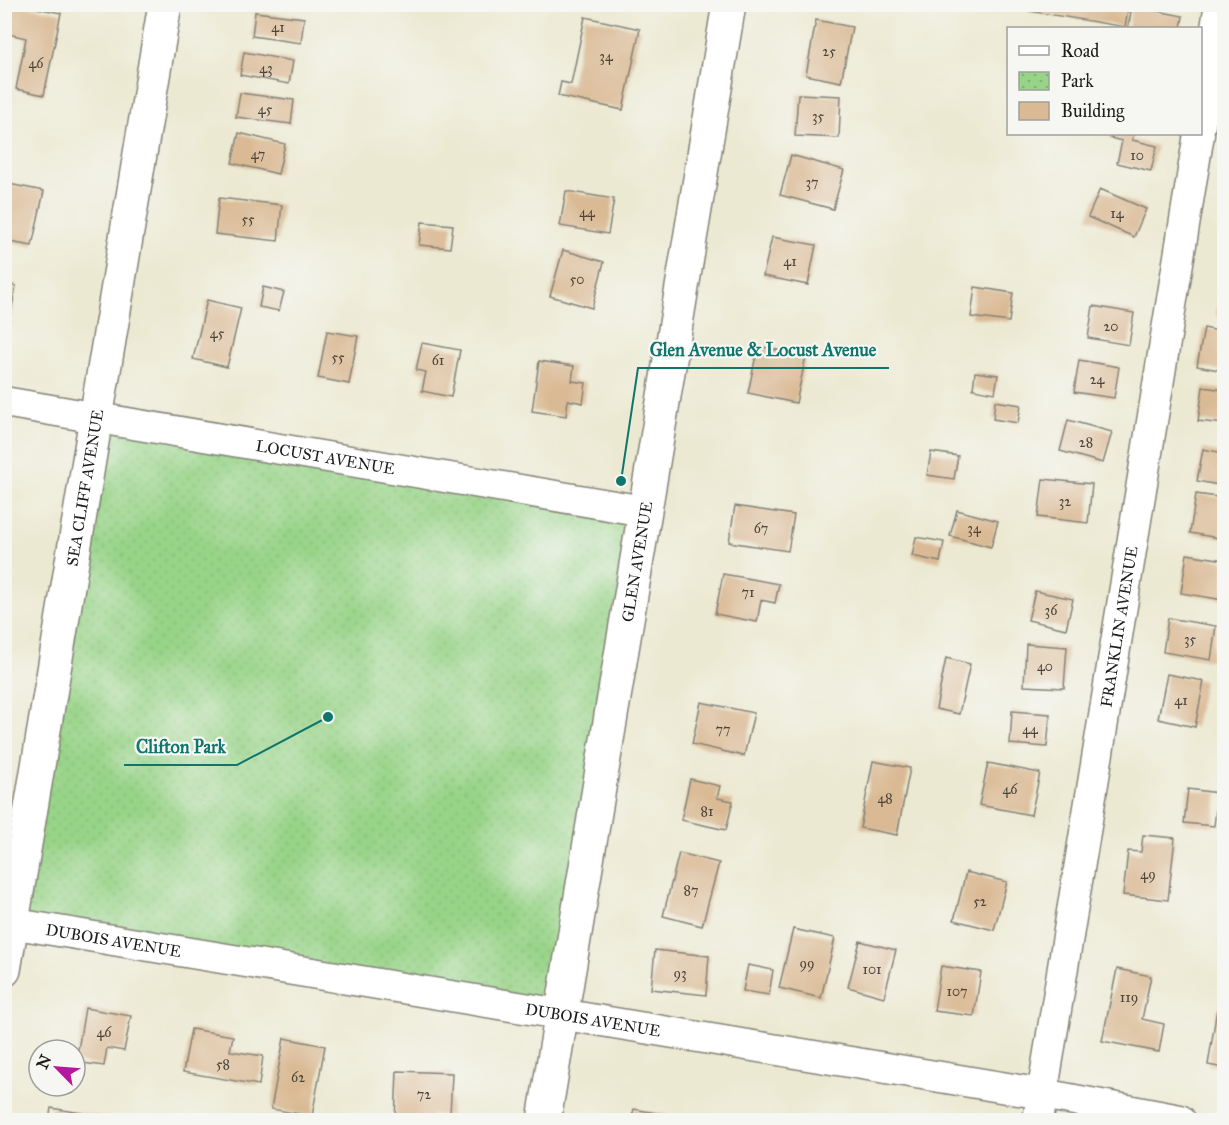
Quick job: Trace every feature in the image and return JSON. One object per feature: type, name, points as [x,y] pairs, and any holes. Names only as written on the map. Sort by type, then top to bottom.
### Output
[{"type":"street","name":"SEA CLIFF AVENUE","points":[[4,970],[8,922],[165,4]]},
{"type":"street","name":"GLEN AVENUE","points":[[544,1120],[729,4]]},
{"type":"street","points":[[1202,113],[1220,4]]},
{"type":"street","name":"FRANKLIN AVENUE","points":[[1040,1107],[1199,135]]},
{"type":"street","name":"LOCUST AVENUE","points":[[4,402],[644,511]]},
{"type":"street","name":"DUBOIS AVENUE","points":[[8,922],[561,1014],[1040,1107],[1180,1120]]},
{"type":"green space","points":[[96,417],[644,511],[561,1014],[12,923]]},
{"type":"building","points":[[4,4],[17,4],[61,13],[44,95],[16,89],[26,38],[4,33]]},
{"type":"building","points":[[1030,4],[1129,4],[1125,27],[1029,11]]},
{"type":"building","points":[[1132,6],[1183,16],[1181,27],[1128,27]]},
{"type":"building","points":[[255,12],[304,18],[301,43],[252,36]]},
{"type":"building","points":[[585,17],[640,29],[623,110],[558,96],[561,82],[571,84]]},
{"type":"building","points":[[816,20],[852,27],[841,82],[806,75]]},
{"type":"building","points":[[244,52],[293,61],[289,84],[240,75]]},
{"type":"building","points":[[240,93],[294,100],[291,124],[236,117]]},
{"type":"building","points":[[798,94],[841,96],[839,138],[795,136]]},
{"type":"building","points":[[239,133],[285,144],[278,174],[232,163]]},
{"type":"building","points":[[1111,135],[1134,135],[1132,140],[1157,146],[1151,171],[1117,163],[1122,141],[1110,138]]},
{"type":"building","points":[[791,155],[844,170],[833,209],[780,195]]},
{"type":"building","points":[[4,183],[44,191],[32,246],[4,241]]},
{"type":"building","points":[[1100,189],[1146,209],[1134,237],[1088,217]]},
{"type":"building","points":[[566,191],[614,199],[608,234],[560,226]]},
{"type":"building","points":[[219,198],[282,205],[278,241],[215,234]]},
{"type":"building","points":[[422,222],[453,225],[450,248],[419,245]]},
{"type":"building","points":[[772,237],[816,245],[808,285],[763,276]]},
{"type":"building","points":[[563,250],[604,262],[592,308],[550,296]]},
{"type":"building","points":[[4,283],[16,286],[6,338],[4,338]]},
{"type":"building","points":[[1221,283],[1224,283],[1224,317],[1216,315]]},
{"type":"building","points":[[263,287],[284,292],[279,311],[259,307]]},
{"type":"building","points":[[975,287],[1013,293],[1009,322],[971,317]]},
{"type":"building","points":[[207,300],[241,308],[227,367],[193,359]]},
{"type":"building","points":[[1093,306],[1134,313],[1129,345],[1088,338]]},
{"type":"building","points":[[1204,328],[1224,332],[1224,371],[1197,366]]},
{"type":"building","points":[[327,331],[358,336],[349,384],[318,378]]},
{"type":"building","points":[[422,343],[460,350],[451,397],[422,391],[426,372],[416,370]]},
{"type":"building","points":[[758,346],[806,356],[796,403],[748,393]]},
{"type":"building","points":[[1079,360],[1119,367],[1114,398],[1074,392]]},
{"type":"building","points":[[539,361],[574,366],[572,381],[586,383],[583,403],[568,400],[566,416],[532,411]]},
{"type":"building","points":[[975,372],[998,375],[995,393],[973,389]]},
{"type":"building","points":[[1203,387],[1224,390],[1224,424],[1198,421]]},
{"type":"building","points":[[995,401],[1021,405],[1018,423],[993,419]]},
{"type":"building","points":[[1068,420],[1112,432],[1103,463],[1060,451]]},
{"type":"building","points":[[1203,449],[1224,453],[1224,486],[1197,481]]},
{"type":"building","points":[[931,452],[958,456],[954,479],[927,475]]},
{"type":"building","points":[[1043,479],[1092,484],[1088,523],[1038,517]]},
{"type":"building","points":[[1196,494],[1224,498],[1224,539],[1190,533]]},
{"type":"building","points":[[735,506],[794,515],[788,551],[729,542]]},
{"type":"building","points":[[957,510],[998,521],[991,547],[950,536]]},
{"type":"building","points":[[916,537],[944,542],[940,562],[912,556]]},
{"type":"building","points":[[1187,554],[1224,560],[1224,600],[1181,593]]},
{"type":"building","points":[[723,574],[779,584],[775,603],[761,600],[757,622],[715,614]]},
{"type":"building","points":[[1035,591],[1073,599],[1066,629],[1028,620]]},
{"type":"building","points":[[1168,618],[1216,626],[1211,660],[1163,652]]},
{"type":"building","points":[[1026,644],[1067,647],[1064,688],[1024,686]]},
{"type":"building","points":[[946,658],[970,664],[959,714],[936,709]]},
{"type":"building","points":[[1167,674],[1204,681],[1195,727],[1158,719]]},
{"type":"building","points":[[701,702],[754,713],[744,756],[692,744]]},
{"type":"building","points":[[1012,711],[1050,714],[1047,747],[1010,744]]},
{"type":"building","points":[[873,761],[910,768],[897,835],[860,828]]},
{"type":"building","points":[[988,763],[1040,773],[1031,815],[979,805]]},
{"type":"building","points":[[690,779],[720,786],[717,798],[733,801],[726,830],[681,820]]},
{"type":"building","points":[[1188,789],[1218,793],[1214,826],[1184,823]]},
{"type":"building","points":[[1143,835],[1175,838],[1168,900],[1123,895],[1128,851],[1141,852]]},
{"type":"building","points":[[679,853],[719,863],[702,926],[663,916]]},
{"type":"building","points":[[966,872],[1007,882],[994,930],[954,920]]},
{"type":"building","points":[[793,929],[835,938],[821,998],[779,988]]},
{"type":"building","points":[[860,941],[896,950],[884,997],[848,987]]},
{"type":"building","points":[[655,950],[709,956],[706,995],[651,989]]},
{"type":"building","points":[[748,965],[773,970],[769,995],[743,991]]},
{"type":"building","points":[[941,966],[981,972],[974,1016],[934,1011]]},
{"type":"building","points":[[1117,969],[1151,976],[1142,1019],[1164,1024],[1159,1052],[1102,1041]]},
{"type":"building","points":[[85,1008],[131,1016],[124,1051],[107,1048],[104,1066],[87,1064],[87,1038],[80,1038]]},
{"type":"building","points":[[1217,1009],[1224,1011],[1224,1068],[1208,1065]]},
{"type":"building","points":[[191,1029],[233,1036],[230,1051],[263,1056],[259,1085],[183,1072]]},
{"type":"building","points":[[284,1038],[325,1046],[312,1116],[271,1109]]},
{"type":"building","points":[[397,1071],[452,1073],[450,1116],[432,1115],[432,1120],[395,1120]]},
{"type":"building","points":[[51,1108],[106,1117],[105,1120],[49,1120]]},
{"type":"building","points":[[634,1109],[684,1118],[683,1120],[631,1120]]},
{"type":"place","name":"Glen Avenue & Locust Avenue","points":[[621,481]]},
{"type":"place","name":"Clifton Park","points":[[328,717]]}]
